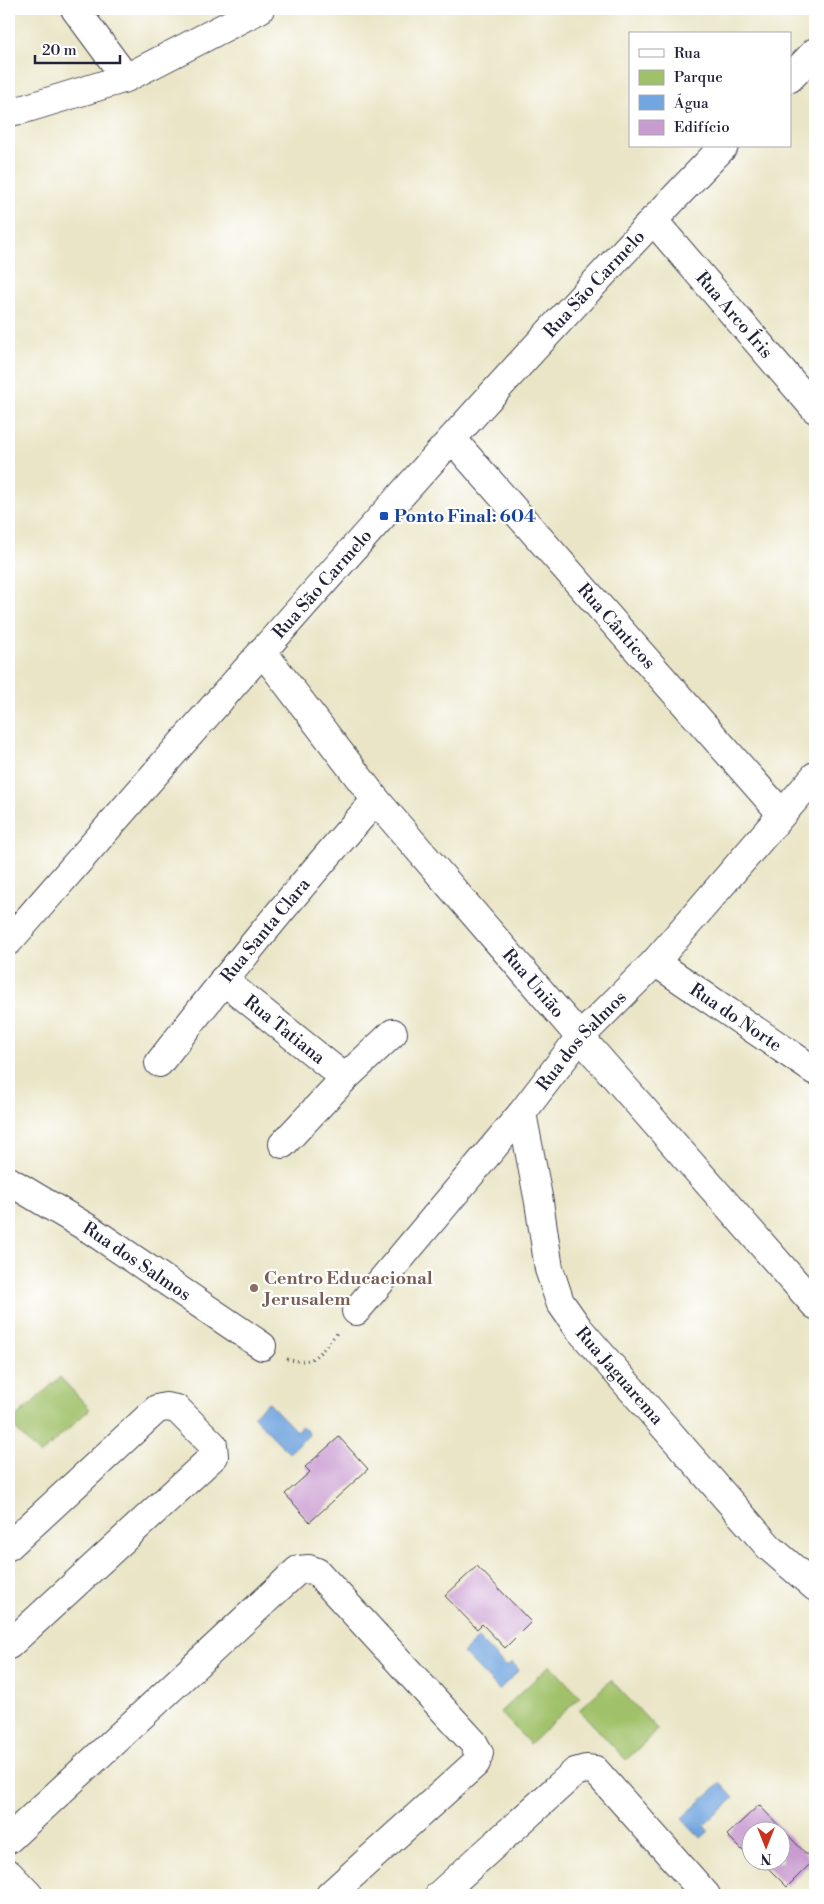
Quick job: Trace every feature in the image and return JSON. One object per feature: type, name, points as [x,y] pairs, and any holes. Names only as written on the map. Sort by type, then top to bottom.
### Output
[{"type":"street","points":[[75,9],[126,78]]},
{"type":"street","points":[[9,112],[126,78],[260,9]]},
{"type":"street","points":[[792,76],[815,52]]},
{"type":"street","name":"Rua São Carmelo","points":[[9,941],[262,651],[452,439],[653,220],[722,148]]},
{"type":"street","name":"Rua Arco Íris","points":[[653,220],[815,410]]},
{"type":"street","name":"Rua Cânticos","points":[[452,439],[781,813]]},
{"type":"street","name":"Rua União","points":[[262,651],[376,800],[580,1037],[815,1305]]},
{"type":"street","name":"Rua dos Salmos","points":[[356,1311],[522,1113],[580,1037],[655,962],[781,813],[815,776]]},
{"type":"street","name":"Rua Santa Clara","points":[[159,1063],[312,872],[376,800]]},
{"type":"street","name":"Rua do Norte","points":[[655,962],[815,1071]]},
{"type":"street","name":"Rua Tatiana","points":[[224,980],[345,1078]]},
{"type":"street","points":[[283,1144],[345,1078],[393,1032]]},
{"type":"street","name":"Rua Jaguarema","points":[[522,1113],[539,1202],[549,1269],[560,1302],[579,1329],[769,1547],[815,1586]]},
{"type":"street","name":"Rua dos Salmos","points":[[9,1181],[91,1230],[262,1346]]},
{"type":"street","points":[[9,1546],[157,1409],[166,1407],[177,1408],[213,1445],[214,1456],[9,1645]]},
{"type":"street","points":[[9,1839],[298,1570],[309,1569],[317,1572],[474,1742],[479,1753],[476,1763],[330,1895]]},
{"type":"street","points":[[439,1895],[575,1772],[586,1769],[595,1770],[706,1895]]},
{"type":"street","points":[[9,1874],[29,1895]]},
{"type":"path","points":[[262,1346],[283,1358],[293,1361],[308,1361],[316,1358],[356,1311]]},
{"type":"green space","points":[[60,1377],[90,1409],[40,1455],[10,1423]]},
{"type":"green space","points":[[550,1665],[580,1697],[530,1744],[500,1712]]},
{"type":"green space","points":[[611,1680],[658,1730],[626,1760],[579,1710]]},
{"type":"water","points":[[268,1402],[296,1431],[302,1426],[310,1434],[289,1453],[253,1416]]},
{"type":"water","points":[[478,1638],[506,1667],[512,1662],[519,1670],[499,1690],[463,1653]]},
{"type":"water","points":[[720,1783],[734,1798],[704,1825],[709,1831],[701,1838],[682,1818]]},
{"type":"building","points":[[339,1437],[368,1469],[310,1522],[285,1494],[310,1472],[305,1467]]},
{"type":"building","points":[[477,1566],[531,1622],[505,1648],[482,1624],[477,1629],[445,1596]]},
{"type":"building","points":[[759,1805],[775,1822],[742,1822],[742,1850],[727,1835]]},
{"type":"building","points":[[792,1839],[813,1861],[787,1887],[772,1872],[792,1872]]},
{"type":"place","name":"Ponto Final: 604","points":[[384,516]]},
{"type":"place","name":"Centro Educacional Jerusalem","points":[[254,1288]]}]
